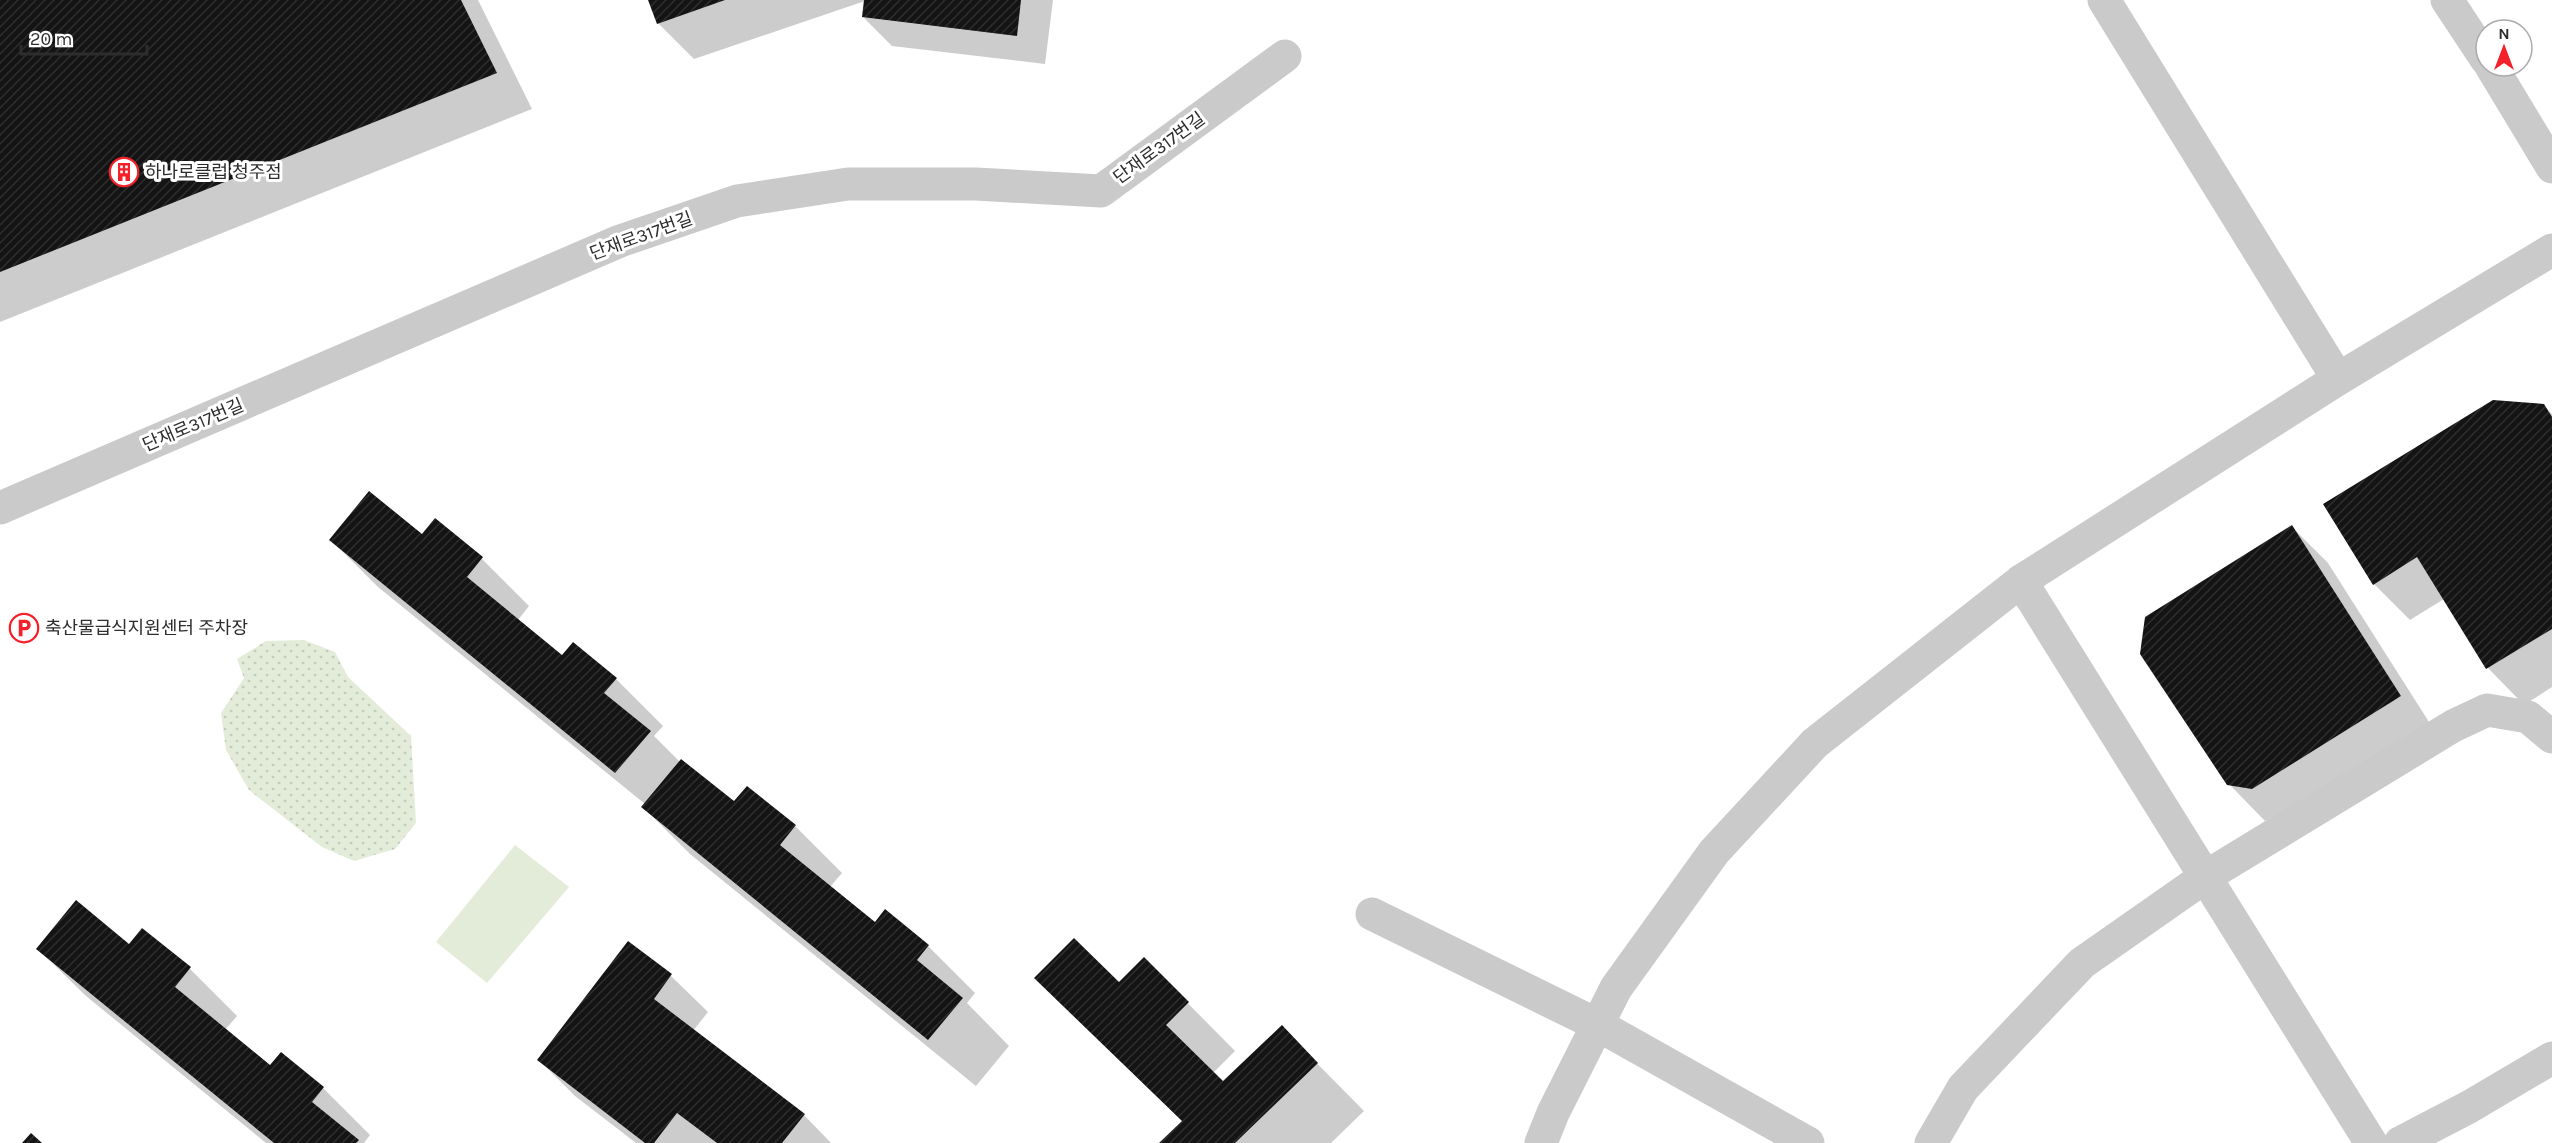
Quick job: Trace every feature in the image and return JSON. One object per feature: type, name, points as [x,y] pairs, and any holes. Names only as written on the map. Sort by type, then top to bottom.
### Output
[{"type":"street","points":[[2104,0],[2338,379]]},
{"type":"street","points":[[2447,0],[2474,41]]},
{"type":"street","name":"단재로317번길","points":[[0,508],[626,239],[736,201],[848,184],[976,184],[1101,191],[1285,56]]},
{"type":"street","points":[[2498,78],[2552,167]]},
{"type":"street","points":[[1541,1143],[1553,1113],[1616,988],[1714,852],[1815,743],[2021,581],[2338,379],[2552,250]]},
{"type":"street","points":[[2021,581],[2370,1143]]},
{"type":"street","points":[[1931,1143],[1963,1088],[2082,963],[2205,877],[2453,726],[2487,710],[2528,717],[2552,737]]},
{"type":"street","points":[[1372,914],[1598,1025],[1808,1143]]},
{"type":"street","points":[[2400,1143],[2469,1107],[2552,1058]]},
{"type":"green space","points":[[304,640],[335,652],[348,677],[411,736],[416,823],[395,849],[354,861],[322,847],[249,790],[226,750],[221,713],[244,678],[237,659],[266,641]]},
{"type":"green space","points":[[515,845],[569,887],[487,983],[436,942]]},
{"type":"building","name":"하나로클럽 청주점","points":[[0,0],[461,0],[497,73],[0,272]]},
{"type":"building","points":[[648,0],[725,0],[657,24]]},
{"type":"building","points":[[864,0],[1021,0],[1017,36],[862,17]]},
{"type":"building","points":[[2493,400],[2544,404],[2552,417],[2552,629],[2486,669],[2417,557],[2373,585],[2323,504]]},
{"type":"building","points":[[369,491],[422,534],[435,518],[483,557],[467,577],[562,655],[573,642],[617,678],[604,693],[651,731],[615,773],[329,540]]},
{"type":"building","points":[[2292,525],[2401,696],[2252,789],[2227,785],[2140,654],[2145,617]]},
{"type":"building","points":[[681,759],[734,801],[747,786],[796,825],[780,845],[875,922],[885,909],[929,945],[917,960],[963,998],[928,1040],[641,807]]},
{"type":"building","points":[[76,900],[129,944],[142,928],[191,967],[175,987],[270,1065],[281,1052],[324,1087],[312,1102],[359,1140],[356,1143],[274,1143],[36,949]]},
{"type":"building","points":[[1074,938],[1119,982],[1144,957],[1189,1002],[1166,1025],[1223,1081],[1282,1025],[1318,1063],[1235,1143],[1159,1143],[1182,1121],[1034,978]]},
{"type":"building","points":[[628,941],[672,974],[654,999],[805,1114],[782,1143],[717,1143],[677,1113],[654,1143],[645,1143],[537,1060]]},
{"type":"building","points":[[31,1133],[42,1143],[22,1143]]},
{"type":"place","name":"하나로클럽 청주점","points":[[124,172]]},
{"type":"place","name":"축산물급식지원센터 주차장","points":[[24,628]]}]
